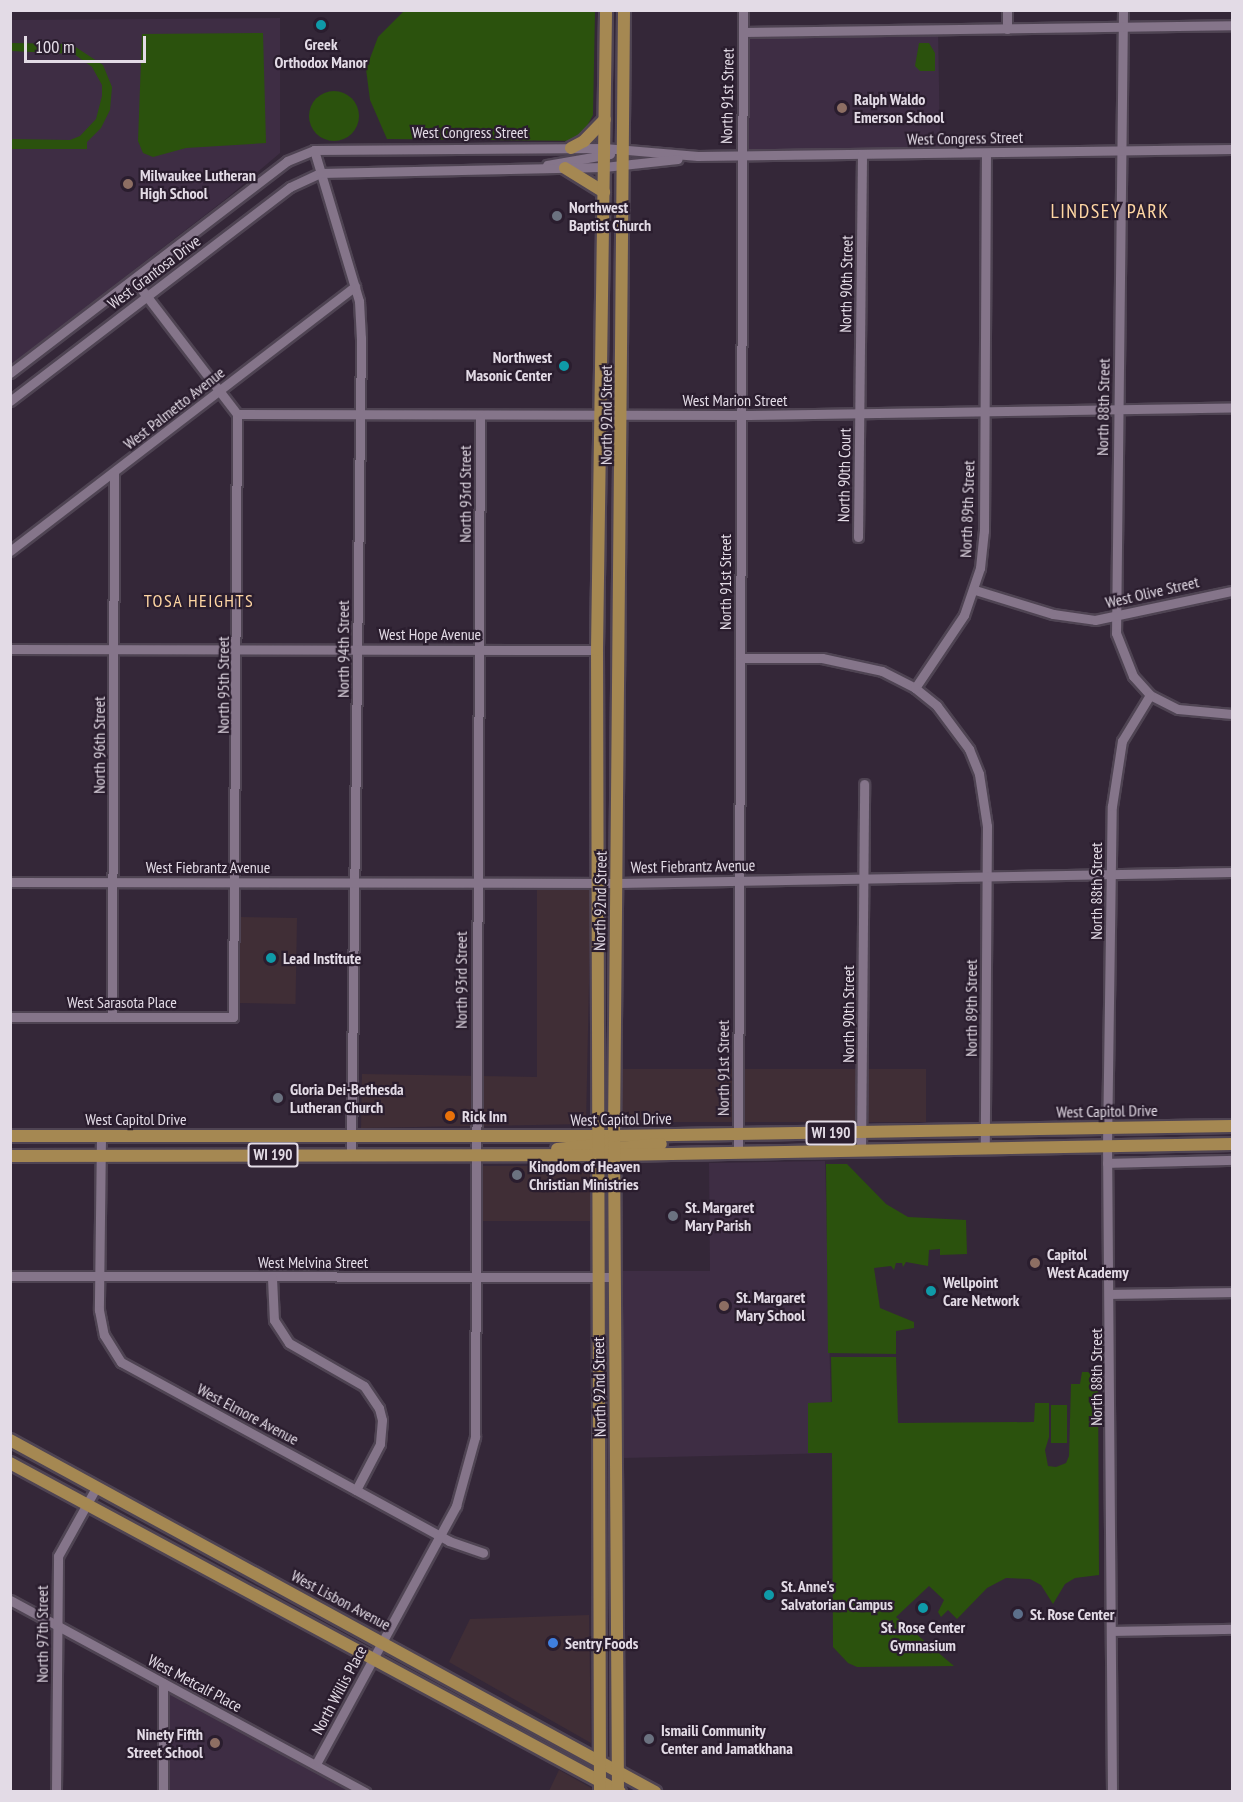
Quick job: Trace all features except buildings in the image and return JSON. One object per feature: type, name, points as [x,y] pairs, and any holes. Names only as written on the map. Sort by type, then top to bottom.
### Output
[{"type":"main road","name":"North 92nd Street","points":[[600,1787],[597,650],[606,10]]},
{"type":"main road","name":"North 92nd Street","points":[[619,1791],[615,1146],[624,10]]},
{"type":"main road","points":[[571,148],[584,141],[605,119]]},
{"type":"main road","points":[[566,168],[604,192]]},
{"type":"main road","name":"West Capitol Drive","points":[[10,1136],[475,1136],[615,1146],[683,1143],[691,1135],[1233,1125]]},
{"type":"main road","name":"West Capitol Drive","points":[[10,1156],[550,1155],[599,1146],[738,1153],[1233,1144]]},
{"type":"main road","name":"West Lisbon Avenue","points":[[10,1440],[655,1791]]},
{"type":"main road","points":[[10,1464],[372,1659],[600,1787],[619,1791]]},
{"type":"main road","points":[[599,1617],[617,1616]]},
{"type":"street","name":"North 91st Street","points":[[738,1153],[743,10]]},
{"type":"street","points":[[1007,10],[1007,28]]},
{"type":"street","name":"North 88th Street","points":[[1112,1791],[1113,1631],[1107,1163],[1111,873],[1117,757],[1130,724],[1150,695],[1133,676],[1119,649],[1115,617],[1123,10]]},
{"type":"street","points":[[743,32],[1233,25]]},
{"type":"street","name":"West Congress Street","points":[[314,150],[571,148],[604,157],[624,166],[698,156]]},
{"type":"street","name":"West Congress Street","points":[[320,173],[566,168],[623,150],[698,156],[1233,149]]},
{"type":"street","name":"North 94th Street","points":[[314,150],[355,286],[361,338],[359,649],[351,1155]]},
{"type":"street","name":"West Grantosa Drive","points":[[10,373],[287,161],[314,150]]},
{"type":"street","name":"North 89th Street","points":[[985,1149],[987,876],[985,804],[979,774],[954,726],[915,688],[964,615],[975,590],[984,531],[986,153]]},
{"type":"street","name":"North 90th Street","points":[[860,413],[862,154]]},
{"type":"street","points":[[540,167],[604,157]]},
{"type":"street","name":"West Grantosa Drive","points":[[10,401],[290,187],[320,173]]},
{"type":"street","points":[[134,280],[237,414]]},
{"type":"street","name":"West Palmetto Avenue","points":[[10,551],[355,286]]},
{"type":"street","name":"West Marion Street","points":[[237,414],[740,416],[1233,407]]},
{"type":"street","name":"North 90th Court","points":[[858,537],[860,413]]},
{"type":"street","name":"North 95th Street","points":[[233,1017],[237,882],[237,414]]},
{"type":"street","name":"North 93rd Street","points":[[441,1536],[465,1481],[475,1437],[480,416]]},
{"type":"street","name":"North 96th Street","points":[[112,1017],[114,473]]},
{"type":"street","name":"West Olive Street","points":[[975,590],[1074,620],[1115,617],[1233,591]]},
{"type":"street","name":"West Hope Avenue","points":[[10,650],[597,650]]},
{"type":"street","points":[[740,658],[851,661],[882,671],[915,688]]},
{"type":"street","points":[[1150,695],[1178,709],[1233,714]]},
{"type":"street","points":[[863,878],[864,784]]},
{"type":"street","name":"West Fiebrantz Avenue","points":[[10,882],[617,883],[1233,872]]},
{"type":"street","name":"North 90th Street","points":[[861,1151],[863,878]]},
{"type":"street","name":"West Sarasota Place","points":[[10,1017],[233,1017]]},
{"type":"street","points":[[100,1276],[101,1136]]},
{"type":"street","points":[[1107,1163],[1233,1160]]},
{"type":"street","name":"West Melvina Street","points":[[10,1276],[615,1277]]},
{"type":"street","name":"West Elmore Avenue","points":[[100,1276],[99,1310],[104,1335],[121,1362],[441,1536],[483,1553]]},
{"type":"street","points":[[272,1278],[274,1320],[289,1343],[364,1386],[379,1408],[382,1420],[380,1444],[356,1490]]},
{"type":"street","points":[[1110,1294],[1233,1292]]},
{"type":"street","name":"North 97th Street","points":[[56,1791],[58,1556],[96,1486]]},
{"type":"street","name":"North Willis Place","points":[[316,1764],[441,1536]]},
{"type":"street","name":"West Metcalf Place","points":[[10,1600],[365,1791]]},
{"type":"street","points":[[1113,1631],[1233,1629]]},
{"type":"street","points":[[163,1683],[163,1791]]},
{"type":"shaded area","name":"Milwaukee Lutheran High School","points":[[280,18],[280,153],[227,198],[11,365],[11,20]]},
{"type":"shaded area","name":"Ralph Waldo Emerson School","points":[[938,29],[940,153],[745,156],[743,32]]},
{"type":"shaded area","points":[[537,889],[591,889],[586,1124],[361,1128],[362,1074],[537,1077]]},
{"type":"shaded area","points":[[240,917],[297,918],[295,1004],[238,1003]]},
{"type":"shaded area","points":[[621,1069],[926,1069],[926,1122],[621,1122]]},
{"type":"shaded area","name":"St. Margaret Mary School","points":[[825,1161],[832,1453],[623,1458],[622,1271],[710,1271],[709,1163]]},
{"type":"shaded area","points":[[471,1166],[590,1166],[590,1221],[471,1221]]},
{"type":"shaded area","points":[[589,1615],[591,1743],[449,1662],[470,1619]]},
{"type":"shaded area","name":"Ninety Fifth Street School","points":[[163,1692],[178,1695],[353,1791],[165,1791]]},
{"type":"shaded area","points":[[559,1770],[593,1789],[593,1791],[549,1791]]},
{"type":"green space","points":[[404,11],[595,11],[593,115],[579,141],[387,139],[370,100],[366,69],[378,37]]},
{"type":"green space","points":[[263,33],[266,143],[186,148],[153,157],[143,153],[138,141],[142,34]]},
{"type":"green space","points":[[11,43],[71,44],[103,65],[112,87],[110,110],[101,128],[87,142],[87,149],[11,149],[11,139],[70,140],[80,136],[96,119],[102,96],[102,85],[92,67],[74,54],[11,51]]},
{"type":"green space","points":[[919,43],[929,43],[935,53],[935,71],[920,71],[915,66]]},
{"type":"green space","points":[[334,91],[343,93],[354,102],[359,116],[357,125],[348,136],[334,141],[325,139],[314,130],[309,116],[311,107],[320,96]]},
{"type":"green space","points":[[826,1164],[847,1164],[886,1204],[908,1217],[966,1220],[967,1254],[940,1255],[940,1249],[929,1250],[928,1266],[906,1262],[903,1267],[902,1263],[896,1263],[894,1270],[891,1266],[874,1268],[880,1308],[914,1322],[914,1328],[896,1331],[896,1354],[828,1353]]},
{"type":"green space","points":[[831,1357],[896,1357],[898,1423],[1034,1422],[1035,1403],[1049,1403],[1049,1437],[1045,1450],[1048,1466],[1056,1467],[1066,1463],[1069,1456],[1071,1384],[1080,1384],[1082,1372],[1098,1372],[1099,1575],[1075,1578],[1065,1584],[1053,1604],[1041,1585],[1030,1579],[1006,1578],[987,1588],[957,1619],[948,1610],[941,1617],[938,1612],[944,1600],[929,1586],[896,1617],[954,1666],[857,1667],[848,1663],[833,1647],[832,1453],[808,1453],[808,1403],[832,1402]]},
{"type":"green space","points":[[1051,1405],[1067,1405],[1067,1443],[1051,1443]]},
{"type":"place","name":"Greek Orthodox Manor","points":[[321,25]]},
{"type":"place","name":"Ralph Waldo Emerson School","points":[[842,108]]},
{"type":"place","name":"Milwaukee Lutheran High School","points":[[128,184]]},
{"type":"place","name":"Northwest Baptist Church","points":[[557,216]]},
{"type":"place","name":"Northwest Masonic Center","points":[[564,366]]},
{"type":"place","name":"Lead Institute","points":[[271,958]]},
{"type":"place","name":"Gloria Dei-Bethesda Lutheran Church","points":[[278,1098]]},
{"type":"place","name":"Rick Inn","points":[[450,1116]]},
{"type":"place","name":"Kingdom of Heaven Christian Ministries","points":[[517,1175]]},
{"type":"place","name":"St. Margaret Mary Parish","points":[[673,1216]]},
{"type":"place","name":"Capitol West Academy","points":[[1035,1263]]},
{"type":"place","name":"Wellpoint Care Network","points":[[931,1291]]},
{"type":"place","name":"St. Margaret Mary School","points":[[724,1306]]},
{"type":"place","name":"St. Anne's Salvatorian Campus","points":[[769,1595]]},
{"type":"place","name":"St. Rose Center Gymnasium","points":[[923,1608]]},
{"type":"place","name":"St. Rose Center","points":[[1018,1614]]},
{"type":"place","name":"Sentry Foods","points":[[553,1643]]},
{"type":"place","name":"Ismaili Community Center and Jamatkhana","points":[[649,1739]]},
{"type":"place","name":"Ninety Fifth Street School","points":[[215,1743]]},
{"type":"district","name":"LINDSEY PARK","points":[[1110,211]]},
{"type":"district","name":"TOSA HEIGHTS","points":[[199,601]]}]
